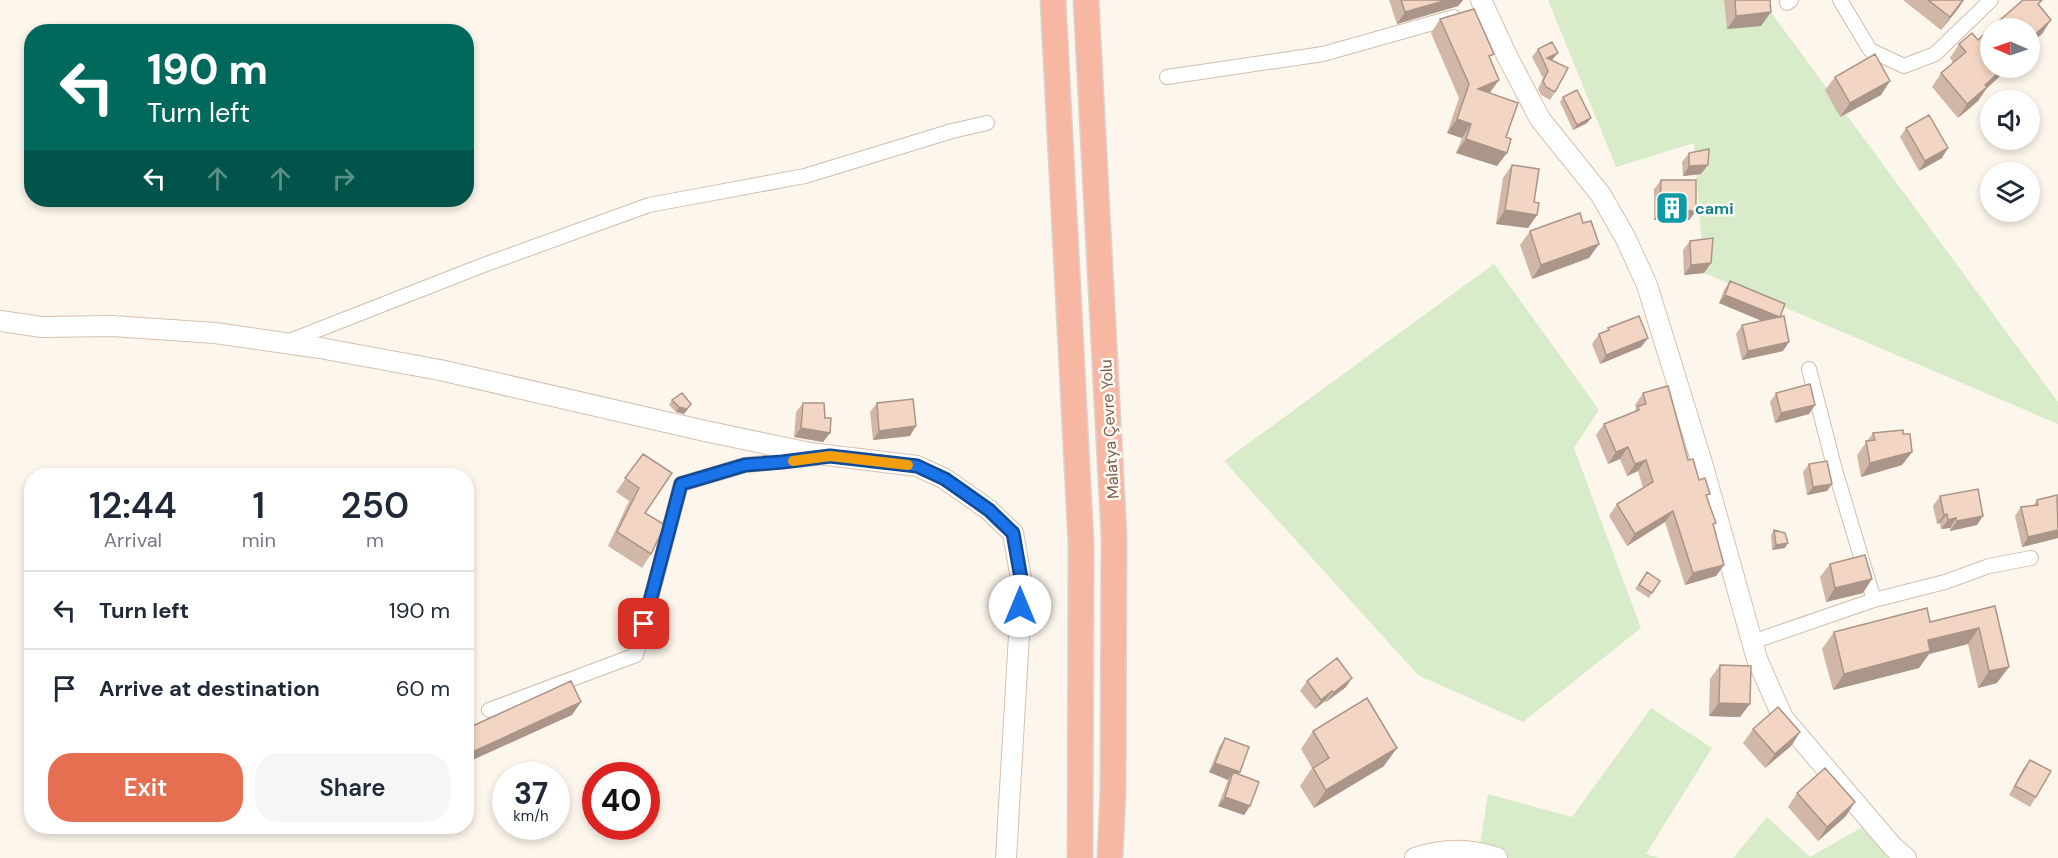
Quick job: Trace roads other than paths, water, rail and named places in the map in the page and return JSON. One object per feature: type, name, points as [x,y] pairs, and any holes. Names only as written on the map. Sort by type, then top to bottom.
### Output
[{"type":"highway","name":"Malatya Çevre Yolu","points":[[1053,0],[1081,543],[1080,858]]},
{"type":"highway","name":"Malatya Çevre Yolu","points":[[1086,0],[1114,536],[1113,791],[1110,858]]},
{"type":"street","points":[[1840,0],[1870,50],[1905,66],[1935,54],[1991,0]]},
{"type":"street","points":[[1167,77],[1323,54],[1476,8],[1540,119],[1601,195],[1626,239],[1647,285],[1702,463],[1757,658],[1783,718],[1893,847],[1906,858]]},
{"type":"street","points":[[285,343],[481,266],[649,206],[805,176],[952,131],[987,123]]},
{"type":"street","points":[[0,321],[42,327],[112,326],[215,333],[285,343],[440,370],[705,431],[830,456],[917,466],[945,479],[989,510],[1013,533],[1022,584],[1006,858]]},
{"type":"street","points":[[1809,369],[1834,470],[1874,600]]},
{"type":"street","points":[[489,710],[636,655],[681,484],[745,465],[830,456]]},
{"type":"street","points":[[1752,642],[1874,600],[1945,582],[1989,566],[2031,558]]},
{"type":"street","points":[[1415,858],[1435,851],[1479,852],[1497,858]]},
{"type":"place","name":"cami","points":[[1672,208]]}]
